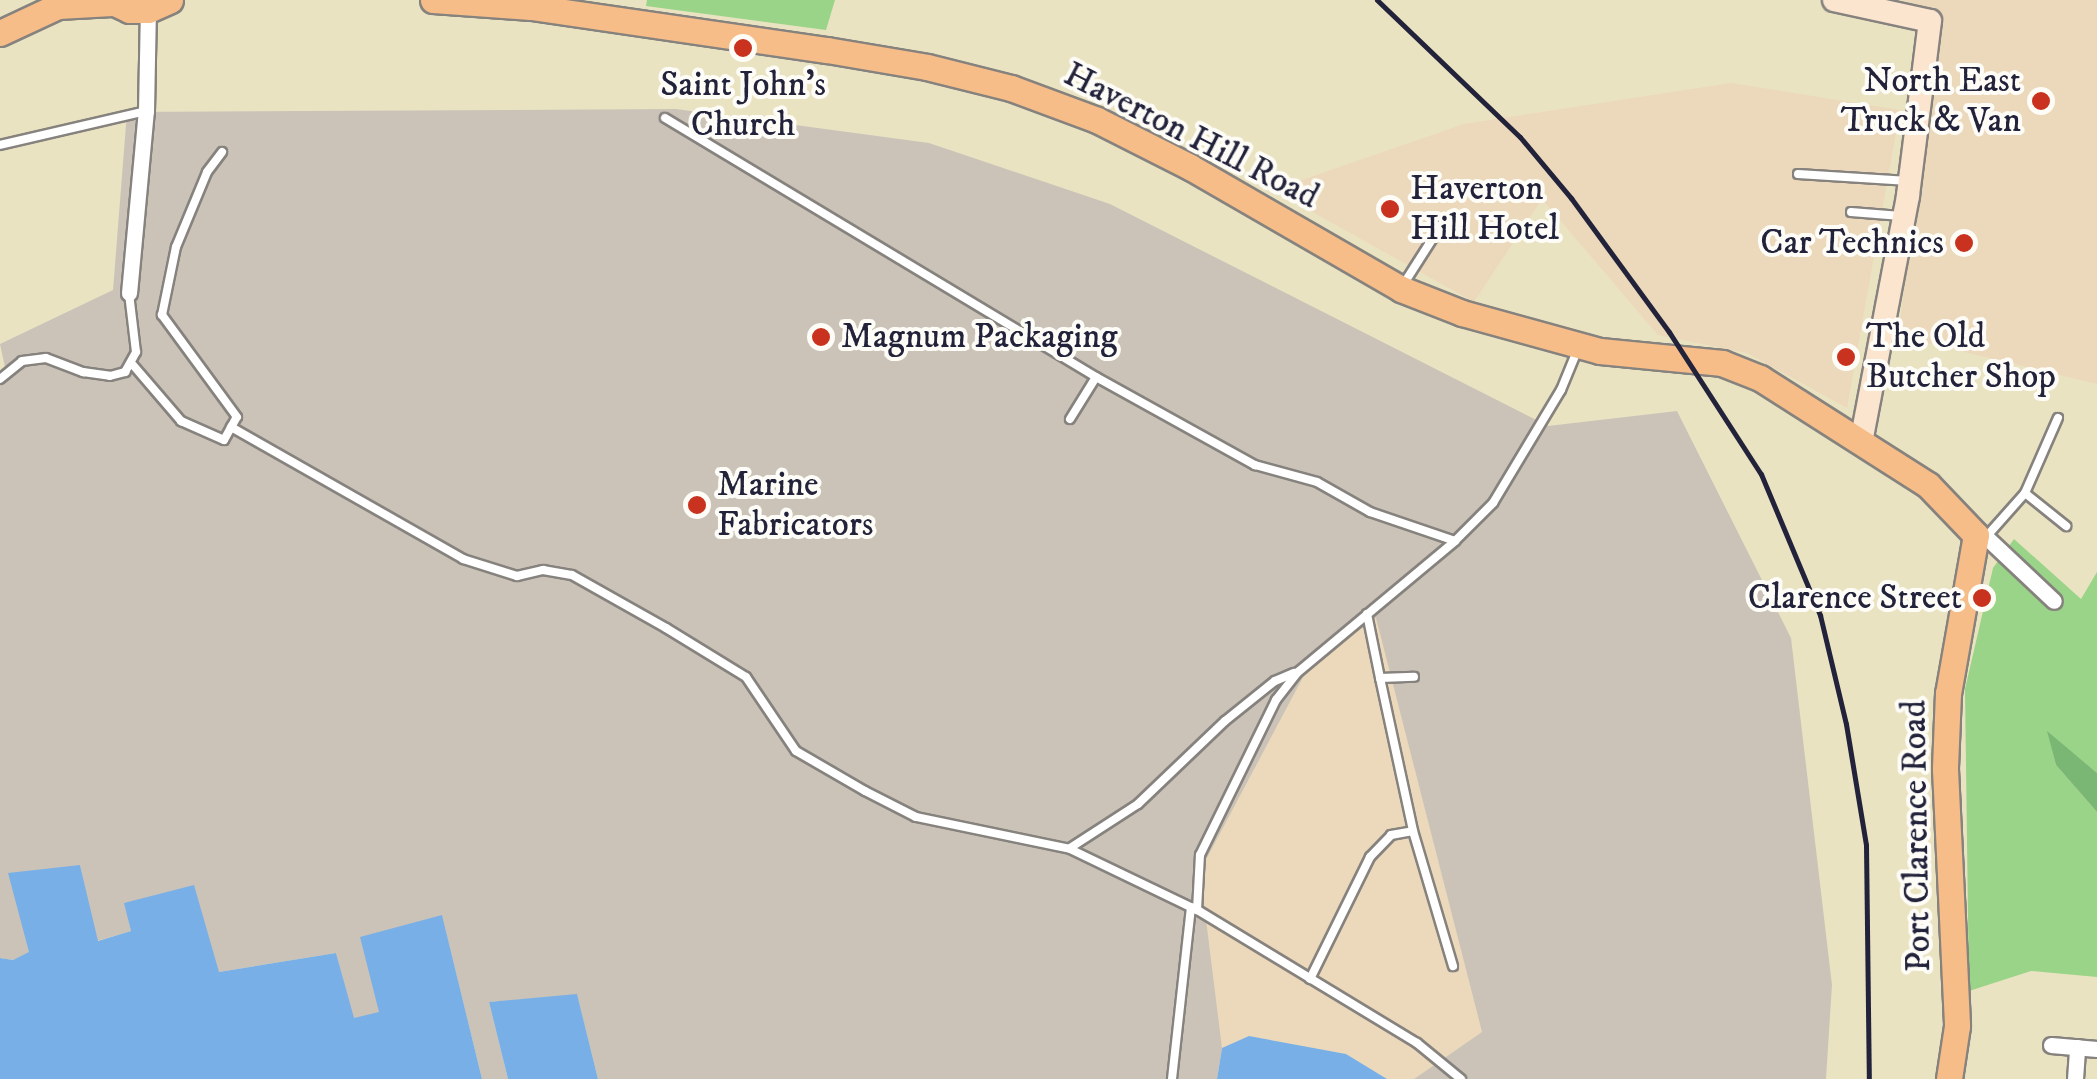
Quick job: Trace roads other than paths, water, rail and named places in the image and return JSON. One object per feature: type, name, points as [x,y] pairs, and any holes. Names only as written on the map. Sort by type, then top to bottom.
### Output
[{"type":"main road","points":[[9,28],[43,0]]},
{"type":"main road","name":"Haverton Hill Road","points":[[434,0],[530,7],[926,67],[1010,88],[1080,114],[1190,167],[1271,210],[1400,288],[1462,313],[1580,346],[1638,358],[1722,363],[1760,378],[1862,442]]},
{"type":"main road","points":[[1834,0],[1930,21],[1910,182],[1862,442],[1928,485],[1981,536]]},
{"type":"main road","points":[[9,28],[58,6],[110,2],[158,5]]},
{"type":"main road","name":"Port Clarence Road","points":[[1948,1079],[1956,1026],[1945,769],[1948,692],[1981,536]]},
{"type":"street","points":[[129,293],[158,5]]},
{"type":"street","points":[[1981,536],[2054,601]]},
{"type":"street","points":[[2051,1044],[2097,1049]]},
{"type":"street","points":[[2075,1079],[2077,1047]]},
{"type":"lane","points":[[0,145],[146,112]]},
{"type":"lane","points":[[665,118],[1096,378],[1255,466],[1318,482],[1370,512],[1455,541]]},
{"type":"lane","points":[[132,365],[181,421],[224,440],[237,416],[162,314],[176,247],[207,172],[222,152]]},
{"type":"lane","points":[[1798,174],[1910,182]]},
{"type":"lane","points":[[1851,212],[1904,216]]},
{"type":"lane","points":[[1400,288],[1445,219]]},
{"type":"lane","points":[[0,379],[22,361],[46,358],[110,376],[132,365],[136,352],[129,293]]},
{"type":"lane","points":[[1172,1079],[1200,855],[1276,700],[1298,672],[1455,541],[1494,503],[1561,390],[1580,346]]},
{"type":"lane","points":[[1070,419],[1096,378]]},
{"type":"lane","points":[[1981,536],[2025,494],[2058,418]]},
{"type":"lane","points":[[231,427],[463,559],[518,576],[544,570],[572,575],[746,677],[796,750],[865,792],[916,816],[1070,849],[1194,909],[1417,1043],[1461,1079]]},
{"type":"lane","points":[[2025,494],[2066,526]]},
{"type":"lane","points":[[1367,614],[1413,831],[1453,966]]},
{"type":"lane","points":[[1070,849],[1138,804],[1275,681],[1298,672]]},
{"type":"lane","points":[[1380,678],[1414,678]]},
{"type":"lane","points":[[1310,980],[1370,856],[1392,835],[1413,831]]},
{"type":"water","points":[[80,865],[98,941],[131,931],[124,903],[194,885],[219,972],[336,953],[354,1018],[379,1012],[360,937],[442,915],[482,1079],[0,1079],[0,958],[13,960],[29,952],[8,873]]},
{"type":"water","points":[[577,994],[598,1079],[508,1079],[489,1002]]},
{"type":"water","points":[[1249,1036],[1346,1054],[1387,1079],[1217,1079],[1222,1048]]},
{"type":"railway","points":[[1377,0],[1520,137],[1571,198],[1669,332],[1761,474],[1820,615],[1846,724],[1866,845],[1869,1079]]},
{"type":"place","name":"Saint John's Church","points":[[743,48]]},
{"type":"place","name":"North East Truck & Van","points":[[2041,101]]},
{"type":"place","name":"Haverton Hill Hotel","points":[[1390,209]]},
{"type":"place","name":"Car Technics","points":[[1964,243]]},
{"type":"place","name":"Magnum Packaging","points":[[821,337]]},
{"type":"place","name":"The Old Butcher Shop","points":[[1846,357]]},
{"type":"place","name":"Marine Fabricators","points":[[697,505]]},
{"type":"place","name":"Clarence Street","points":[[1982,598]]}]
